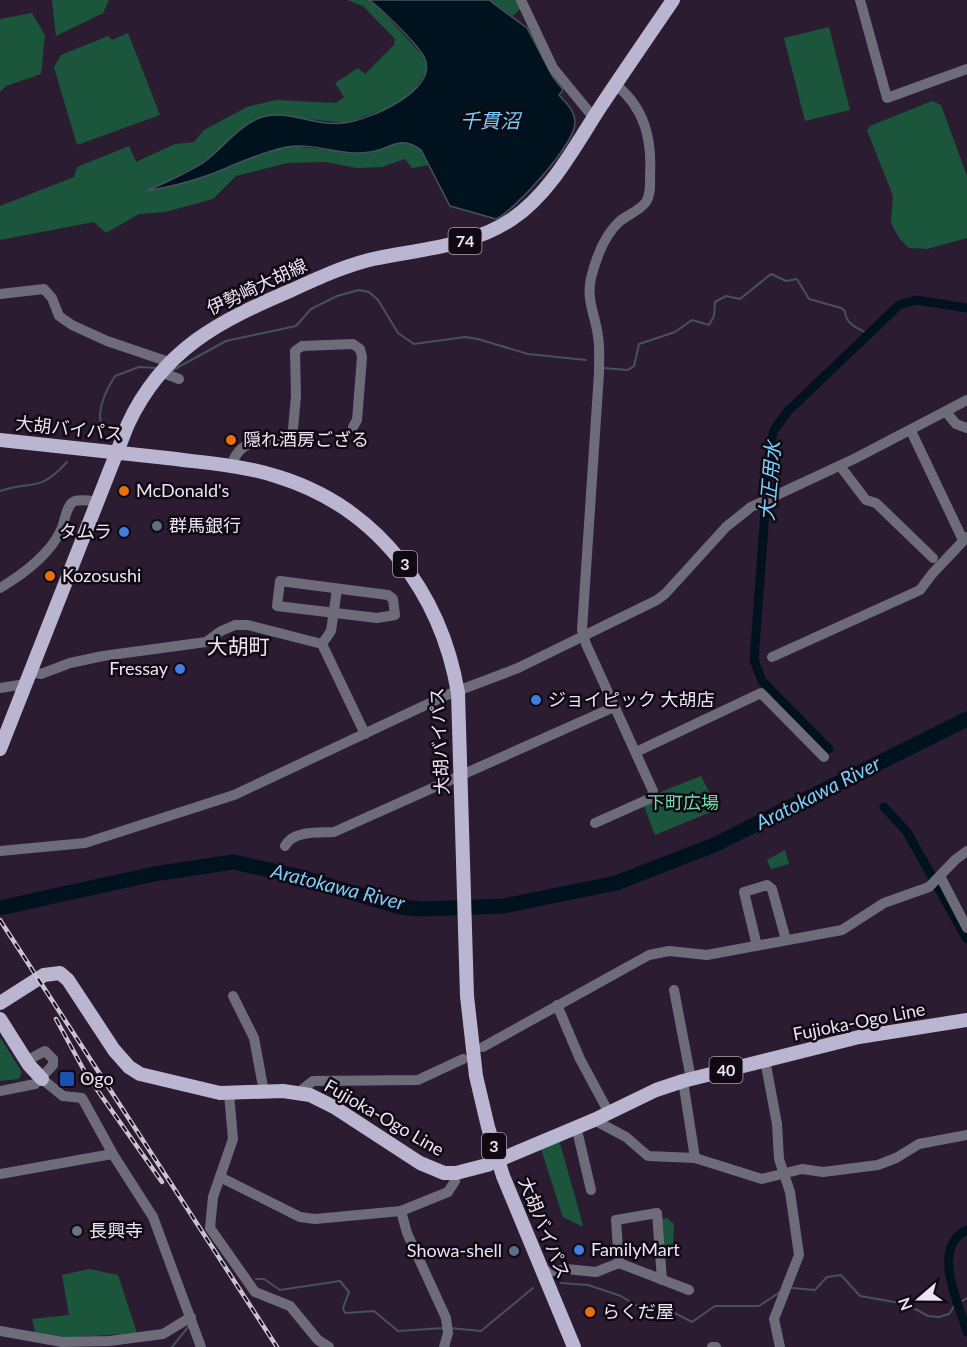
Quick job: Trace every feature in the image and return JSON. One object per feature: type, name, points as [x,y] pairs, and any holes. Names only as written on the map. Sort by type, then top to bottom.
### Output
[{"type":"main road","name":"伊勢崎大胡線","points":[[0,749],[132,416],[165,367],[189,343],[223,321],[335,271],[366,261],[468,240],[503,225],[525,209],[546,186],[673,0]]},
{"type":"main road","name":"大胡バイパス","points":[[0,440],[231,466],[278,476],[312,490],[354,515],[379,535],[408,568],[432,607],[448,646],[458,693],[465,933],[472,1048],[481,1101],[498,1160],[574,1347]]},
{"type":"main road","name":"Fujioka-Ogo Line","points":[[0,1003],[44,975],[60,973],[68,980],[101,1032],[129,1067],[154,1079],[229,1094],[299,1092],[334,1107],[420,1163],[444,1173],[456,1173],[498,1160],[594,1120],[656,1090],[687,1080],[859,1037],[967,1020]]},
{"type":"main road","points":[[0,1019],[26,1061],[42,1079]]},
{"type":"street","points":[[521,0],[553,68],[594,118]]},
{"type":"street","points":[[860,0],[887,98],[967,69]]},
{"type":"street","points":[[595,823],[651,798],[653,791],[583,636],[582,614],[599,373],[599,337],[589,302],[591,280],[599,253],[609,235],[619,222],[639,209],[650,194],[651,162],[646,126],[634,104],[615,86]]},
{"type":"street","points":[[0,294],[44,289],[52,298],[59,316],[72,325],[165,367],[179,379]]},
{"type":"street","points":[[231,466],[236,454],[252,440],[292,440],[296,396],[295,351],[302,346],[353,344],[360,350],[362,357],[357,420],[353,427]]},
{"type":"street","points":[[0,851],[85,843],[234,795],[364,734],[510,672],[665,594],[726,527],[760,503],[911,431],[967,400]]},
{"type":"street","points":[[947,413],[956,424],[967,428]]},
{"type":"street","points":[[772,657],[920,590],[965,538],[911,431]]},
{"type":"street","points":[[840,466],[866,500],[876,503],[933,558]]},
{"type":"street","points":[[0,588],[25,572],[46,550],[61,530],[70,504],[75,501],[99,502]]},
{"type":"street","points":[[278,582],[337,589],[391,596],[395,615],[377,618],[277,606],[278,582]]},
{"type":"street","points":[[322,644],[331,632],[337,589]]},
{"type":"street","points":[[0,688],[70,663],[103,656],[206,642],[221,630],[235,625],[248,625],[322,644]]},
{"type":"street","points":[[322,644],[364,734]]},
{"type":"street","points":[[636,752],[762,693],[824,757]]},
{"type":"street","points":[[285,846],[289,840],[301,834],[334,832],[614,707]]},
{"type":"street","points":[[483,1047],[655,953],[669,951],[707,955],[842,930],[890,900],[929,887],[967,851]]},
{"type":"street","points":[[939,878],[967,927]]},
{"type":"street","points":[[757,946],[744,892],[768,885],[772,889],[786,940]]},
{"type":"street","points":[[674,990],[695,1158]]},
{"type":"street","points":[[233,996],[254,1038],[264,1092]]},
{"type":"street","points":[[557,1005],[580,1059],[609,1113]]},
{"type":"street","points":[[0,1091],[28,1087],[42,1079],[53,1065],[50,1054],[42,1051],[26,1061]]},
{"type":"street","points":[[299,1092],[313,1081],[418,1080],[463,1059]]},
{"type":"street","points":[[765,1060],[777,1124],[779,1160],[790,1192],[799,1255],[774,1319],[780,1347]]},
{"type":"street","points":[[42,1079],[63,1096],[80,1096],[85,1101],[112,1154],[152,1214],[201,1347]]},
{"type":"street","points":[[229,1094],[232,1139],[213,1197],[210,1228],[255,1292],[290,1306],[318,1340],[329,1347]]},
{"type":"street","points":[[594,1120],[626,1137],[648,1156],[695,1158],[762,1179],[783,1176],[802,1169],[823,1172],[886,1163],[919,1144],[967,1135]]},
{"type":"street","points":[[576,1126],[591,1190]]},
{"type":"street","points":[[0,1174],[112,1154]]},
{"type":"street","points":[[220,1177],[304,1218],[402,1211],[448,1192],[456,1173]]},
{"type":"street","points":[[402,1211],[407,1233],[448,1329],[444,1347]]},
{"type":"street","points":[[620,1263],[616,1220],[657,1213],[662,1280]]},
{"type":"street","points":[[543,1273],[566,1269],[596,1272],[620,1263],[689,1290]]},
{"type":"street","points":[[0,1319],[1,1331],[62,1342],[109,1341],[163,1334],[191,1317]]},
{"type":"green space","points":[[52,0],[109,0],[103,13],[56,36]]},
{"type":"green space","points":[[347,0],[369,0],[375,4],[425,58],[427,70],[415,89],[397,105],[345,123],[291,117],[242,128],[225,146],[201,163],[150,190],[170,187],[230,167],[252,156],[290,146],[357,153],[400,141],[413,144],[421,150],[429,165],[412,168],[405,159],[382,167],[357,168],[325,162],[287,163],[236,176],[213,199],[165,212],[139,214],[106,233],[94,222],[0,240],[0,206],[74,177],[77,167],[129,146],[136,162],[175,144],[194,142],[204,130],[247,107],[276,100],[336,103],[344,97],[335,83],[358,68],[365,74],[394,45],[395,39],[363,6]]},
{"type":"green space","points":[[489,0],[518,0],[520,9],[513,16]]},
{"type":"green space","points":[[32,13],[45,35],[41,74],[6,86],[0,92],[0,19]]},
{"type":"green space","points":[[829,27],[850,110],[805,121],[784,38]]},
{"type":"green space","points":[[128,33],[160,115],[77,145],[54,67],[61,55],[108,36],[112,40]]},
{"type":"green space","points":[[932,101],[941,105],[967,176],[967,238],[927,249],[909,248],[899,238],[891,223],[893,196],[867,130],[870,126]]},
{"type":"green space","name":"下町広場","points":[[701,776],[718,809],[655,835],[644,806],[659,798],[658,793]]},
{"type":"green space","points":[[785,850],[789,864],[771,869],[767,860]]},
{"type":"green space","points":[[0,1037],[22,1072],[19,1079],[0,1081]]},
{"type":"green space","points":[[559,1140],[583,1225],[581,1226],[563,1217],[541,1149]]},
{"type":"green space","points":[[667,1218],[674,1224],[673,1246],[665,1249],[662,1219]]},
{"type":"green space","points":[[89,1269],[118,1275],[137,1333],[63,1338],[35,1332],[32,1319],[69,1315],[62,1275]]},
{"type":"water","name":"千貫沼","points":[[369,0],[489,0],[527,28],[553,77],[563,90],[559,95],[572,111],[575,123],[565,146],[543,176],[505,213],[496,219],[450,206],[421,150],[407,143],[360,153],[308,146],[287,147],[259,155],[200,178],[147,191],[204,162],[246,125],[262,117],[282,115],[323,123],[343,123],[368,117],[411,93],[421,82],[426,71],[425,59],[408,37]]},
{"type":"waterway","points":[[603,368],[628,370],[634,366],[639,344],[675,332],[692,320],[709,325],[714,316],[715,302],[726,296],[740,299],[771,274],[786,281],[797,279],[809,299],[841,308],[845,311],[850,323],[869,334]]},
{"type":"waterway","points":[[173,370],[226,341],[296,326],[311,309],[337,296],[359,290],[369,292],[378,300],[398,333],[414,344],[465,337],[528,354],[586,360]]},
{"type":"waterway","name":"大正用水","points":[[829,749],[762,681],[754,660],[770,445],[774,430],[788,411],[899,305],[916,300],[967,308]]},
{"type":"waterway","points":[[98,433],[101,426],[102,404],[115,376],[139,367],[157,368]]},
{"type":"waterway","points":[[0,491],[42,482],[67,462]]},
{"type":"waterway","name":"Aratokawa River","points":[[0,908],[154,874],[233,862],[297,876],[400,907],[421,909],[504,906],[616,883],[714,845],[967,719]]},
{"type":"waterway","name":"大正用水","points":[[884,807],[907,832],[967,939]]},
{"type":"waterway","name":"大正用水","points":[[967,1230],[956,1238],[950,1249],[949,1262],[950,1277],[967,1332]]},
{"type":"waterway","points":[[792,1288],[815,1290],[827,1277],[841,1275],[860,1296],[906,1304],[928,1316],[939,1317],[949,1314],[955,1305],[967,1298]]},
{"type":"waterway","points":[[256,1279],[264,1279],[280,1290],[340,1281],[349,1292],[343,1308],[345,1313],[374,1311],[398,1331],[444,1328]]},
{"type":"waterway","points":[[561,1283],[588,1285],[621,1296],[635,1305],[669,1310],[692,1322],[715,1306],[759,1306],[780,1292]]},
{"type":"waterway","points":[[450,1328],[481,1331],[533,1288]]},
{"type":"waterway","points":[[172,1347],[189,1326]]},
{"type":"railway","points":[[0,920],[277,1347]]},
{"type":"railway","points":[[56,1019],[86,1074],[162,1182]]},
{"type":"place","name":"隠れ酒房ござる","points":[[231,440]]},
{"type":"place","name":"McDonald's","points":[[124,491]]},
{"type":"place","name":"群馬銀行","points":[[157,526]]},
{"type":"place","name":"タムラ","points":[[124,532]]},
{"type":"place","name":"Kozosushi","points":[[50,576]]},
{"type":"place","name":"Fressay","points":[[180,669]]},
{"type":"place","name":"ジョイピック 大胡店","points":[[536,700]]},
{"type":"place","name":"Ogo","points":[[67,1079]]},
{"type":"place","name":"長興寺","points":[[77,1231]]},
{"type":"place","name":"FamilyMart","points":[[579,1250]]},
{"type":"place","name":"Showa-shell","points":[[514,1251]]},
{"type":"place","name":"らくだ屋","points":[[590,1312]]},
{"type":"district","name":"大胡町","points":[[238,647]]}]
